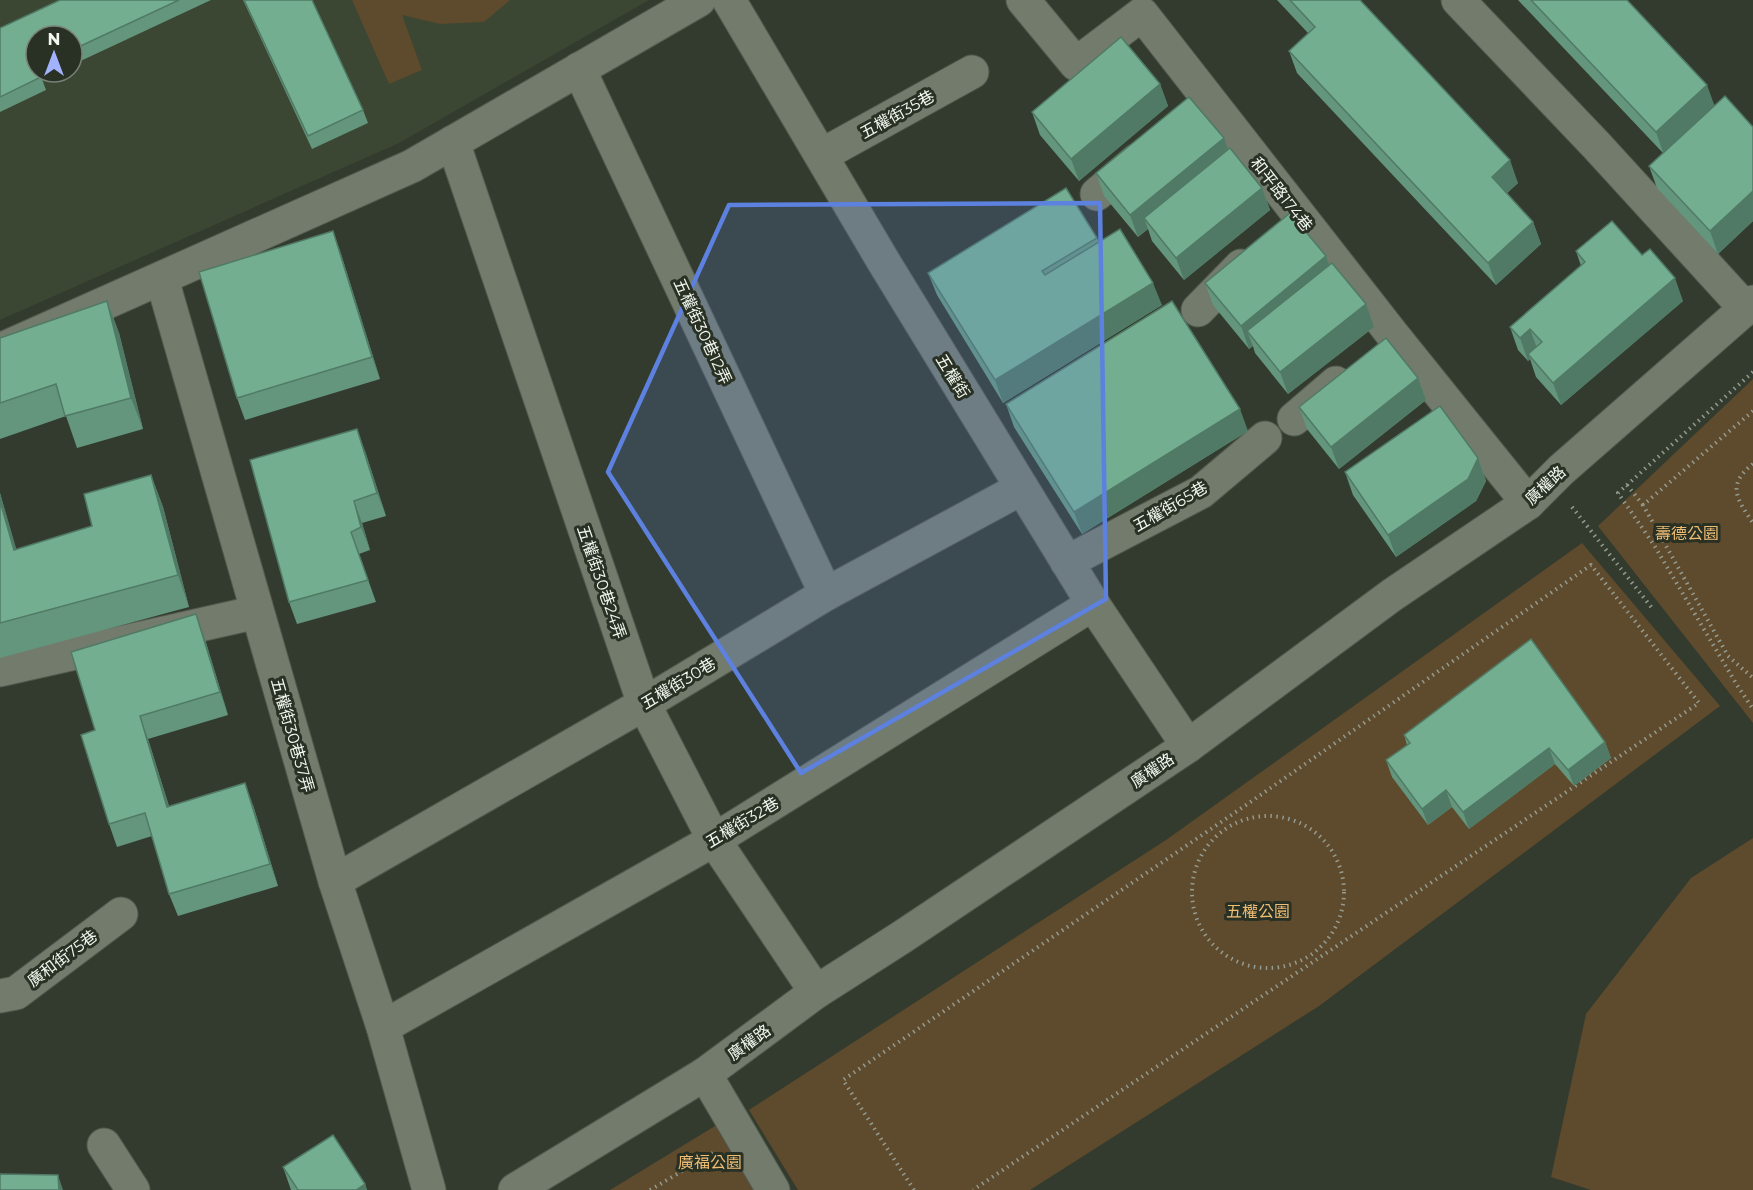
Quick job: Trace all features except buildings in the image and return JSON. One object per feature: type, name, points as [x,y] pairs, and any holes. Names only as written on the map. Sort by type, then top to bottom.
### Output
[{"type":"street","points":[[0,351],[412,166],[699,0]]},
{"type":"street","name":"五權街","points":[[729,0],[909,305],[1067,562],[1188,746]]},
{"type":"street","name":"和平路174巷","points":[[1023,0],[1076,64],[1150,7],[1208,99],[1296,212],[1374,350],[1528,502]]},
{"type":"street","points":[[1458,0],[1749,305]]},
{"type":"street","name":"五權街30巷12弄","points":[[579,69],[826,594]]},
{"type":"street","name":"五權街35巷","points":[[822,155],[972,72]]},
{"type":"street","points":[[1182,121],[1208,99]]},
{"type":"street","name":"五權街30巷24弄","points":[[453,142],[644,704],[714,840],[816,992]]},
{"type":"street","points":[[1097,194],[1157,143]]},
{"type":"street","points":[[1198,310],[1296,212]]},
{"type":"street","name":"五權街30巷37弄","points":[[162,279],[335,881],[382,1027],[429,1190]]},
{"type":"street","points":[[909,305],[938,286]]},
{"type":"street","name":"廣權路","points":[[515,1190],[705,1074],[816,992],[1188,746],[1392,596],[1528,502],[1749,305]]},
{"type":"street","points":[[1294,419],[1374,350]]},
{"type":"street","points":[[989,435],[1019,416]]},
{"type":"street","name":"五權街65巷","points":[[1067,562],[1201,492],[1265,438]]},
{"type":"street","name":"五權街30巷","points":[[335,881],[644,704],[826,594],[1022,488]]},
{"type":"street","name":"五權街32巷","points":[[382,1027],[714,840],[1093,604]]},
{"type":"street","points":[[0,670],[257,612]]},
{"type":"street","name":"廣和街75巷","points":[[0,996],[16,993],[120,914]]},
{"type":"street","points":[[705,1074],[773,1190]]},
{"type":"street","points":[[105,1145],[133,1190]]},
{"type":"path","points":[[1753,372],[1618,493],[1654,545],[1753,709]]},
{"type":"path","points":[[1642,505],[1753,411]]},
{"type":"path","points":[[1753,464],[1742,472],[1735,489],[1738,501],[1753,523]]},
{"type":"path","points":[[1551,480],[1652,608]]},
{"type":"path","points":[[1627,485],[1642,505],[1728,657],[1753,678]]},
{"type":"path","points":[[914,1190],[843,1080],[1249,803],[1591,565],[1699,703],[974,1190]]},
{"type":"path","points":[[1267,815],[1291,819],[1313,829],[1330,846],[1341,868],[1346,891],[1342,915],[1331,936],[1312,955],[1288,966],[1261,968],[1236,961],[1214,946],[1199,924],[1192,899],[1194,873],[1205,848],[1222,831],[1243,820],[1267,815]]},
{"type":"path","points":[[650,1190],[715,1152]]},
{"type":"highlighted area","points":[[1100,203],[1106,599],[801,773],[608,472],[729,205]]},
{"type":"shaded area","points":[[0,0],[649,0],[399,143],[0,320]]},
{"type":"green space","points":[[352,0],[510,0],[484,22],[440,24],[402,15],[422,70],[389,84]]},
{"type":"green space","name":"壽德公園","points":[[1753,379],[1753,723],[1598,526]]},
{"type":"green space","name":"五權公園","points":[[1582,543],[1720,706],[1319,1006],[1030,1190],[798,1190],[749,1110],[1166,840]]},
{"type":"green space","points":[[1753,838],[1753,1190],[1591,1190],[1551,1177],[1586,1014],[1691,878]]},
{"type":"green space","name":"廣福公園","points":[[720,1123],[758,1190],[610,1190]]}]
